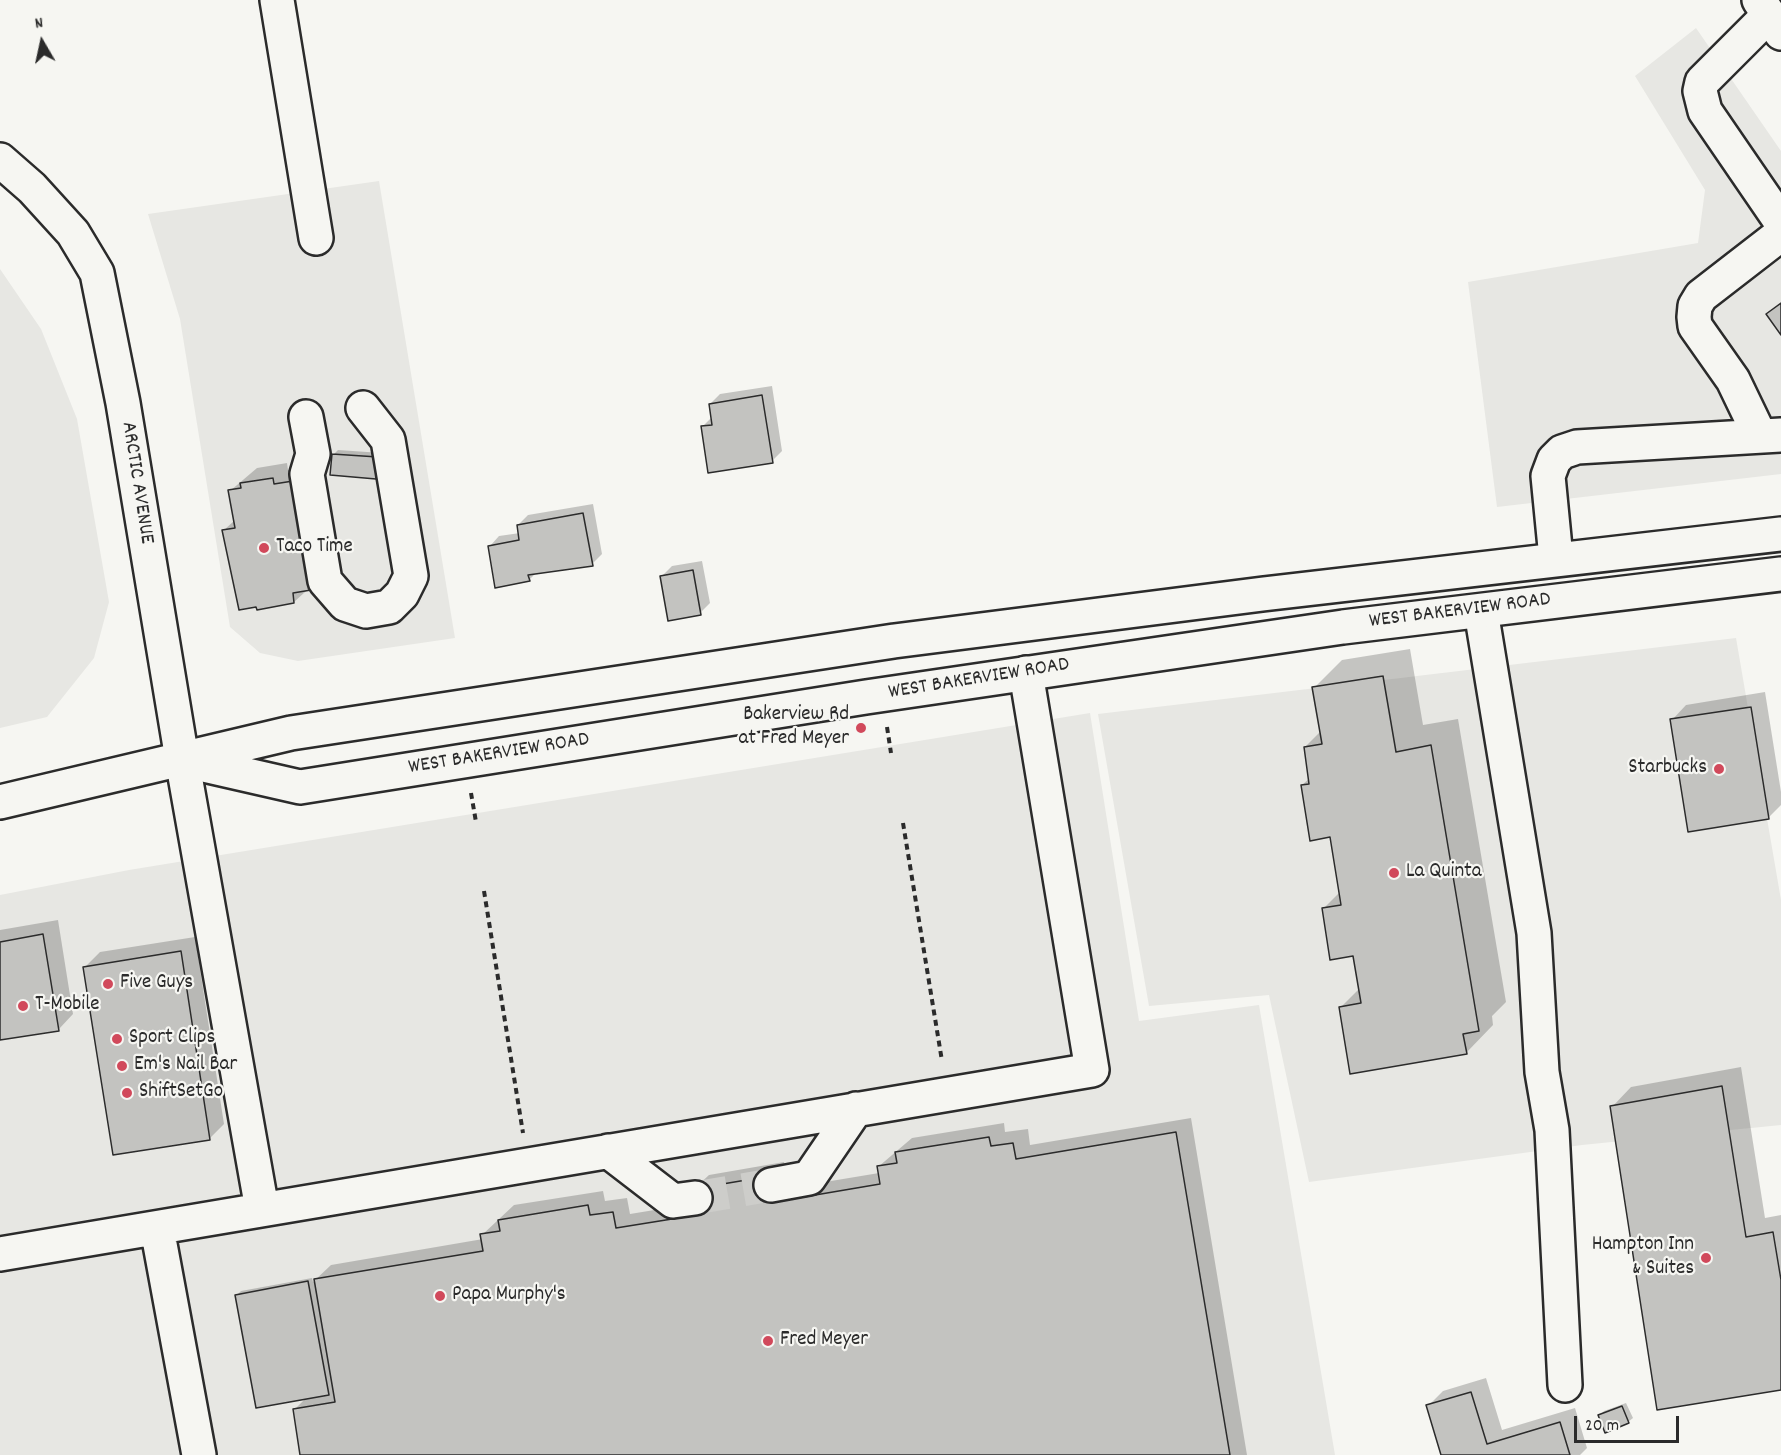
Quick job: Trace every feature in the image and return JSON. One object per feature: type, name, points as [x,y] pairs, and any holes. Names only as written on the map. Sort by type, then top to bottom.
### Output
[{"type":"main road","points":[[278,0],[316,238]]},
{"type":"main road","points":[[1770,16],[1702,82],[1700,91],[1705,111],[1781,222]]},
{"type":"main road","name":"ARCTIC AVENUE","points":[[0,160],[32,188],[73,233],[96,273],[123,403],[182,759],[262,1209]]},
{"type":"main road","points":[[1770,434],[1695,326],[1694,317],[1695,306],[1701,296],[1781,234]]},
{"type":"main road","points":[[306,417],[313,454],[307,474],[325,581],[345,604],[366,611],[389,607],[402,594],[411,576],[388,440],[363,408]]},
{"type":"main road","points":[[1556,558],[1548,476],[1554,460],[1562,452],[1577,447],[1770,434]]},
{"type":"main road","name":"WEST BAKERVIEW ROAD","points":[[0,802],[291,733],[894,641],[1556,558],[1781,534]]},
{"type":"main road","name":"WEST BAKERVIEW ROAD","points":[[182,759],[300,787],[1026,673],[1343,627],[1781,574]]},
{"type":"main road","points":[[0,1254],[1092,1070],[1026,673],[1048,649],[1171,631],[1263,594]]},
{"type":"main road","points":[[1482,611],[1534,933],[1542,1072],[1552,1130],[1565,1385]]},
{"type":"main road","points":[[771,1185],[809,1178],[856,1109]]},
{"type":"main road","points":[[608,1151],[673,1201],[695,1198]]},
{"type":"main road","points":[[157,1228],[199,1455]]},
{"type":"path","points":[[886,723],[891,753]]},
{"type":"path","points":[[470,787],[476,822]]},
{"type":"path","points":[[903,823],[942,1062]]},
{"type":"path","points":[[484,891],[525,1140]]},
{"type":"shaded area","points":[[1696,28],[1781,151],[1781,474],[1497,507],[1468,282],[1698,243],[1705,190],[1635,76]]},
{"type":"shaded area","points":[[379,181],[455,638],[298,661],[260,653],[230,627],[180,319],[148,214]]},
{"type":"shaded area","points":[[0,269],[41,329],[77,419],[109,602],[94,658],[47,717],[0,728]]},
{"type":"shaded area","points":[[1736,638],[1781,900],[1781,1125],[1582,1145],[1309,1182],[1269,995],[1149,1006],[1098,714]]},
{"type":"shaded area","points":[[1090,713],[1139,1021],[1259,1005],[1335,1455],[0,1455],[0,895],[129,870]]},
{"type":"building","points":[[1781,303],[1781,335],[1766,314]]},
{"type":"building","points":[[762,395],[773,463],[708,473],[701,426],[712,425],[709,404]]},
{"type":"building","points":[[332,454],[378,457],[376,479],[330,475]]},
{"type":"building","name":"Taco Time","points":[[273,478],[274,484],[293,481],[311,590],[293,593],[294,603],[257,610],[256,607],[239,610],[222,530],[235,528],[228,490],[241,488],[240,483]]},
{"type":"building","points":[[583,513],[593,566],[528,575],[530,581],[495,588],[488,546],[519,540],[517,525]]},
{"type":"building","points":[[693,570],[701,615],[668,621],[660,576]]},
{"type":"building","name":"La Quinta","points":[[1383,676],[1396,752],[1431,745],[1479,1031],[1463,1034],[1467,1054],[1350,1074],[1339,1007],[1361,1003],[1353,956],[1330,960],[1322,908],[1341,905],[1330,837],[1310,841],[1301,785],[1309,784],[1304,747],[1322,744],[1312,687]]},
{"type":"building","name":"Starbucks","points":[[1751,707],[1769,819],[1688,832],[1670,719]]},
{"type":"building","points":[[43,934],[59,1031],[0,1040],[0,942]]},
{"type":"building","points":[[181,951],[210,1140],[113,1155],[83,967]]},
{"type":"building","name":"Hampton Inn & Suites","points":[[1722,1086],[1746,1237],[1773,1232],[1781,1280],[1781,1390],[1657,1410],[1610,1106]]},
{"type":"building","name":"Fred Meyer","points":[[1176,1132],[1230,1455],[300,1455],[293,1409],[335,1402],[314,1279],[483,1251],[480,1234],[500,1231],[498,1220],[588,1205],[590,1215],[613,1212],[616,1228],[697,1215],[693,1189],[770,1176],[774,1202],[880,1184],[877,1166],[897,1163],[895,1152],[989,1137],[991,1146],[1013,1143],[1016,1159]]},
{"type":"building","points":[[308,1281],[329,1395],[256,1408],[235,1295]]},
{"type":"building","points":[[1471,1392],[1487,1444],[1560,1422],[1570,1455],[1441,1455],[1426,1405]]},
{"type":"building","points":[[1622,1406],[1629,1423],[1605,1433],[1598,1415]]},
{"type":"tunnel","points":[[695,1198],[771,1185]]},
{"type":"place","name":"Taco Time","points":[[264,548]]},
{"type":"place","name":"Bakerview Rd at Fred Meyer","points":[[861,728]]},
{"type":"place","name":"Starbucks","points":[[1719,769]]},
{"type":"place","name":"La Quinta","points":[[1394,873]]},
{"type":"place","name":"Five Guys","points":[[108,984]]},
{"type":"place","name":"T-Mobile","points":[[23,1006]]},
{"type":"place","name":"Sport Clips","points":[[117,1039]]},
{"type":"place","name":"Em's Nail Bar","points":[[122,1066]]},
{"type":"place","name":"ShiftSetGo","points":[[127,1093]]},
{"type":"place","name":"Hampton Inn & Suites","points":[[1706,1258]]},
{"type":"place","name":"Papa Murphy's","points":[[440,1296]]},
{"type":"place","name":"Fred Meyer","points":[[768,1341]]}]
